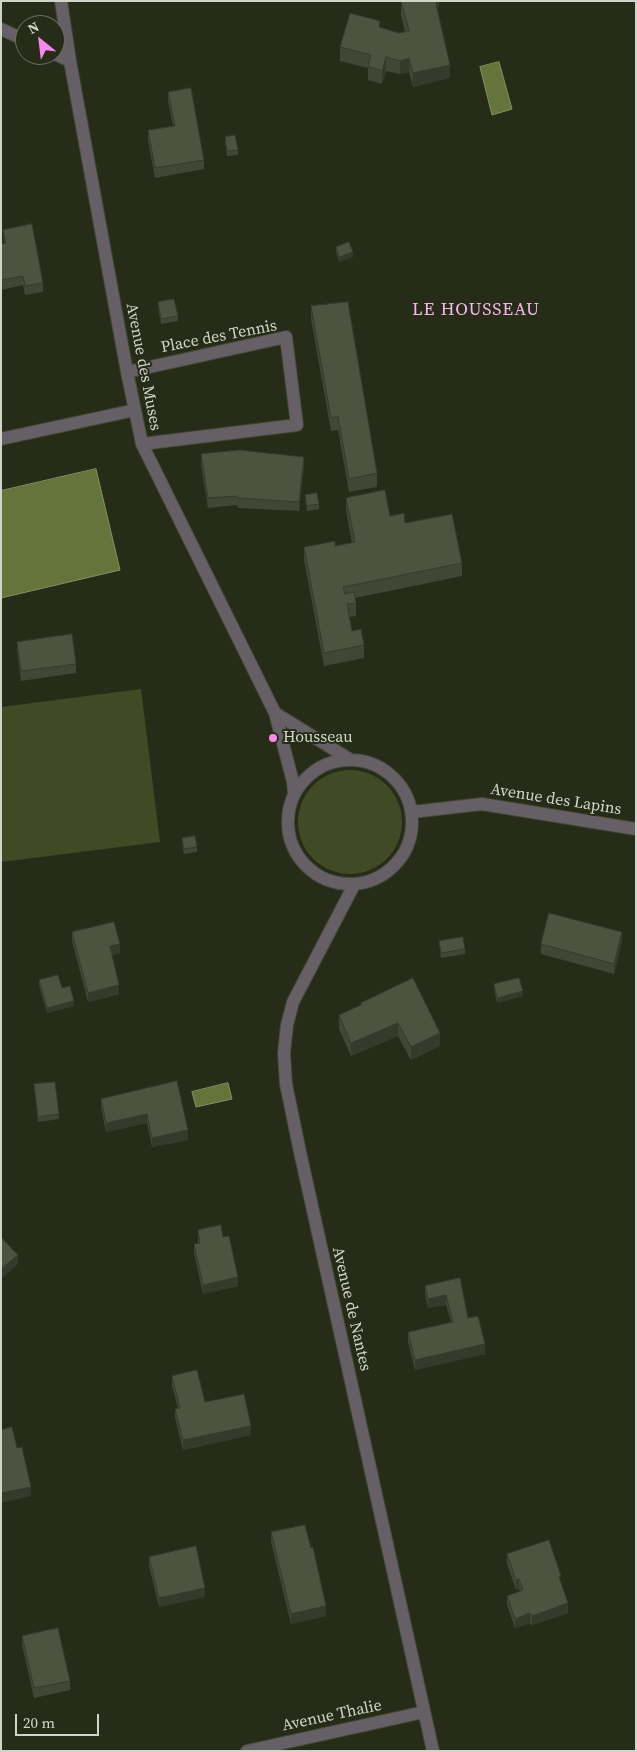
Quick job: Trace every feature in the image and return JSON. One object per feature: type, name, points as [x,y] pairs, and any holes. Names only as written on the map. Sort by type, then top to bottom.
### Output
[{"type":"street","name":"Avenue des Muses","points":[[62,1],[70,61],[142,444],[275,713],[293,782],[294,794]]},
{"type":"street","points":[[1,29],[15,35]]},
{"type":"street","points":[[65,59],[70,61]]},
{"type":"street","name":"Place des Tennis","points":[[127,372],[286,337],[297,425],[142,444]]},
{"type":"street","points":[[1,439],[135,410]]},
{"type":"street","points":[[275,713],[351,760]]},
{"type":"street","points":[[351,760],[372,764],[391,775],[404,791],[412,812],[412,832],[405,853],[392,869],[374,880],[354,885],[335,883],[318,876],[303,864],[293,849],[288,831],[288,812],[294,794],[304,780],[318,769],[334,762],[351,760]]},
{"type":"street","name":"Avenue des Lapins","points":[[412,812],[482,804],[636,829]]},
{"type":"street","name":"Avenue de Nantes","points":[[354,885],[293,1002],[287,1025],[284,1053],[286,1084],[433,1751]]},
{"type":"street","name":"Avenue Thalie","points":[[247,1751],[424,1712]]},
{"type":"shaded area","points":[[499,62],[512,109],[492,115],[480,67]]},
{"type":"shaded area","points":[[96,469],[120,570],[1,598],[1,491]]},
{"type":"shaded area","points":[[141,689],[160,842],[1,862],[1,707]]},
{"type":"shaded area","points":[[350,770],[370,774],[387,785],[398,802],[402,822],[398,842],[387,859],[370,870],[350,874],[330,870],[313,859],[302,842],[298,822],[302,802],[313,785],[330,774]]},
{"type":"shaded area","points":[[228,1083],[232,1099],[196,1107],[192,1092]]},
{"type":"building","points":[[401,1],[437,1],[436,4],[450,65],[413,73],[409,58],[400,61],[386,57],[382,71],[368,66],[371,55],[340,47],[350,13],[380,21],[379,27],[399,33],[409,31]]},
{"type":"building","points":[[191,88],[204,160],[155,168],[148,130],[175,126],[168,92]]},
{"type":"building","points":[[235,135],[238,150],[227,151],[225,137]]},
{"type":"building","points":[[32,224],[43,283],[25,286],[23,276],[1,280],[1,244],[6,243],[3,230]]},
{"type":"building","points":[[349,242],[353,252],[339,257],[336,247]]},
{"type":"building","points":[[174,299],[178,316],[161,319],[158,302]]},
{"type":"building","points":[[348,302],[377,473],[349,479],[338,416],[331,418],[311,306]]},
{"type":"building","points":[[240,450],[304,457],[299,502],[238,498],[237,496],[208,498],[201,454]]},
{"type":"building","points":[[385,490],[390,516],[404,513],[405,523],[452,514],[462,563],[343,587],[345,594],[354,592],[356,603],[347,604],[352,631],[361,629],[364,645],[324,653],[304,547],[335,541],[335,546],[355,542],[346,498]]},
{"type":"building","points":[[317,493],[319,504],[307,506],[305,495]]},
{"type":"building","points":[[72,634],[76,664],[21,671],[17,642]]},
{"type":"building","points":[[195,836],[197,847],[184,849],[182,838]]},
{"type":"building","points":[[549,913],[622,932],[614,964],[541,944]]},
{"type":"building","points":[[114,922],[120,944],[110,946],[119,985],[88,993],[72,932]]},
{"type":"building","points":[[463,937],[465,949],[441,953],[439,941]]},
{"type":"building","points":[[58,975],[62,988],[70,986],[74,1001],[47,1008],[39,980]]},
{"type":"building","points":[[413,978],[440,1033],[411,1047],[398,1023],[351,1043],[339,1015]]},
{"type":"building","points":[[519,978],[523,991],[497,998],[494,984]]},
{"type":"building","points":[[177,1081],[188,1130],[152,1138],[147,1114],[106,1123],[101,1099]]},
{"type":"building","points":[[55,1082],[59,1114],[38,1117],[34,1084]]},
{"type":"building","points":[[221,1225],[223,1237],[229,1236],[238,1277],[203,1285],[194,1244],[200,1243],[198,1230]]},
{"type":"building","points":[[1,1237],[18,1255],[1,1269]]},
{"type":"building","points":[[460,1278],[468,1318],[478,1316],[485,1344],[415,1360],[408,1332],[453,1322],[446,1295],[428,1299],[425,1286]]},
{"type":"building","points":[[197,1370],[205,1402],[244,1394],[251,1426],[183,1440],[175,1409],[180,1408],[172,1376]]},
{"type":"building","points":[[12,1427],[17,1448],[22,1447],[31,1487],[1,1493],[1,1430]]},
{"type":"building","points":[[305,1525],[311,1548],[313,1547],[326,1606],[291,1614],[271,1532]]},
{"type":"building","points":[[549,1540],[568,1603],[532,1616],[530,1613],[515,1619],[507,1596],[523,1590],[519,1579],[516,1580],[507,1554]]},
{"type":"building","points":[[196,1546],[205,1588],[159,1598],[149,1557]]},
{"type":"building","points":[[58,1628],[70,1681],[34,1688],[22,1636]]},
{"type":"place","name":"Housseau","points":[[273,738]]},
{"type":"district","name":"LE HOUSSEAU","points":[[476,310]]}]
